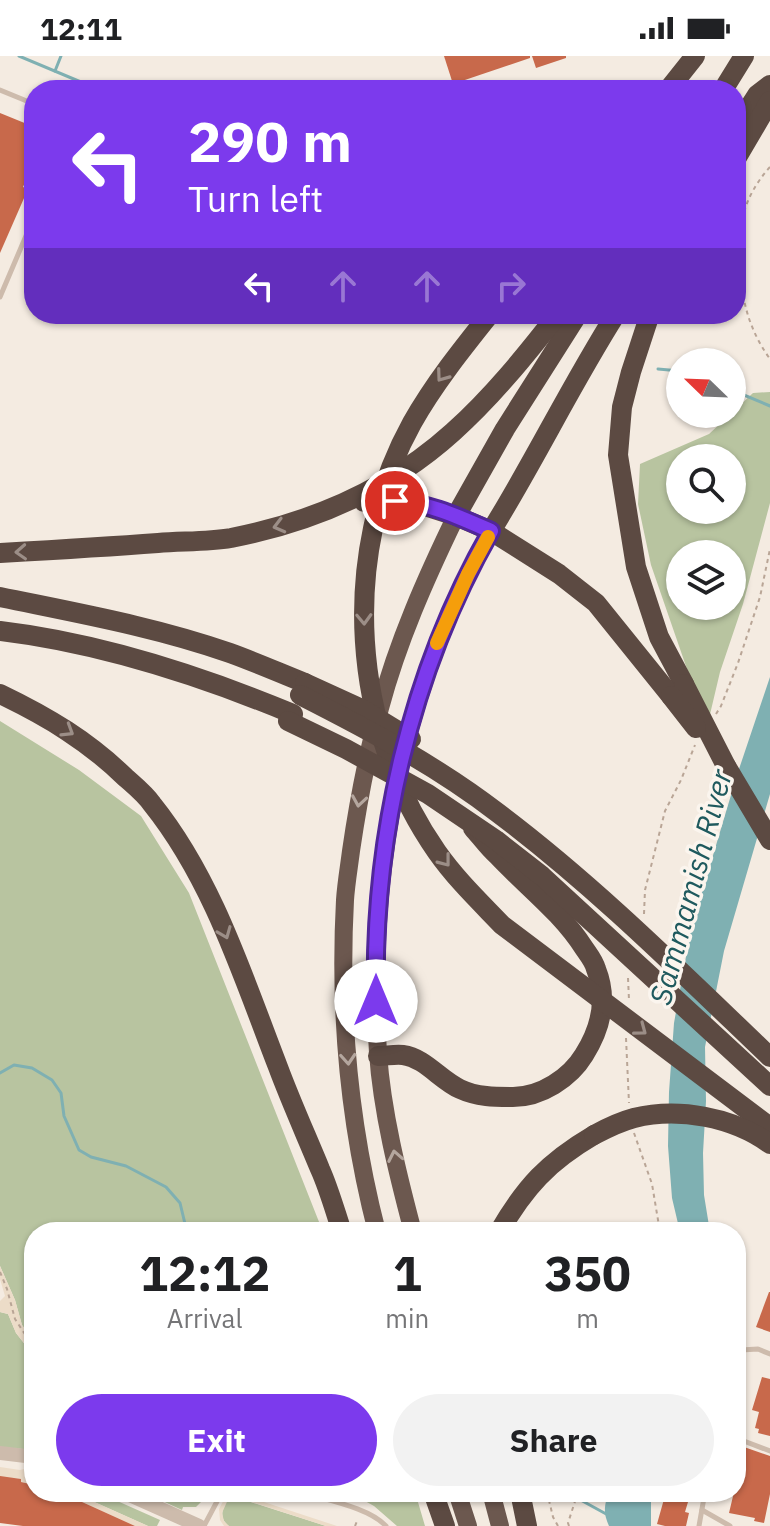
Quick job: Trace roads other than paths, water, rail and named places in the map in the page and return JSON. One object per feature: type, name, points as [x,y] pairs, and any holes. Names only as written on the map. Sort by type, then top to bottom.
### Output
[{"type":"highway","points":[[676,80],[695,56]]},
{"type":"highway","points":[[729,80],[744,56]]},
{"type":"highway","points":[[746,112],[757,95],[770,85]]},
{"type":"highway","points":[[746,142],[770,101]]},
{"type":"highway","points":[[482,324],[438,382],[411,425],[379,505],[368,555],[364,605],[365,652],[375,711],[386,751],[406,798],[436,850],[465,888],[502,925],[770,1127]]},
{"type":"highway","points":[[331,510],[373,489],[427,454],[452,433],[477,410],[550,324]]},
{"type":"highway","points":[[375,1222],[360,1158],[349,1082],[344,998],[345,898],[361,786],[380,707],[402,638],[430,569],[505,429],[572,324]]},
{"type":"highway","points":[[410,1222],[378,1056],[376,974],[378,913],[387,831],[403,753],[421,685],[444,625],[491,531],[610,324]]},
{"type":"highway","points":[[647,324],[622,407],[618,455],[636,567],[678,690]]},
{"type":"highway","points":[[0,553],[227,538],[279,527],[364,502],[409,501],[456,516],[491,531],[559,574],[596,603],[678,690],[770,840]]},
{"type":"highway","points":[[0,597],[88,615],[230,653],[296,704],[346,749],[428,794],[542,876],[770,1086]]},
{"type":"highway","points":[[0,603],[57,609]]},
{"type":"highway","points":[[0,612],[106,629],[166,645],[225,664],[296,704],[506,836],[592,906],[770,1075]]},
{"type":"highway","points":[[0,631],[89,647],[296,704],[417,757],[496,812],[579,879],[770,1057]]},
{"type":"highway","points":[[0,641],[117,663],[200,687],[296,704],[362,709],[425,747],[534,831],[597,884],[770,1046]]},
{"type":"highway","points":[[0,694],[38,712],[78,737],[151,801],[179,841],[209,895],[321,1171],[339,1222]]},
{"type":"highway","points":[[378,1056],[402,1055],[415,1059],[444,1080],[484,1096],[519,1097],[544,1090],[578,1065],[600,1022],[602,991],[596,967],[574,932],[496,854],[465,818]]},
{"type":"highway","points":[[505,1222],[518,1200],[556,1160],[594,1135],[635,1118],[677,1115],[722,1121],[770,1144]]},
{"type":"highway","points":[[436,1502],[443,1526]]},
{"type":"highway","points":[[460,1502],[468,1526]]},
{"type":"highway","points":[[494,1502],[500,1526]]},
{"type":"highway","points":[[522,1502],[527,1526]]},
{"type":"street","points":[[0,1453],[24,1456]]},
{"type":"street","points":[[146,1502],[201,1526]]},
{"type":"lane","points":[[0,90],[24,100]]},
{"type":"lane","points":[[0,297],[24,241]]},
{"type":"lane","points":[[746,1350],[758,1349],[770,1354]]},
{"type":"lane","points":[[746,1442],[770,1451]]},
{"type":"lane","points":[[201,1526],[216,1502]]},
{"type":"lane","points":[[332,1502],[379,1519],[386,1526]]},
{"type":"lane","points":[[699,1526],[703,1502]]},
{"type":"lane","points":[[702,1510],[730,1526]]},
{"type":"water","points":[[770,677],[770,794],[724,951],[705,1047],[703,1153],[708,1222],[678,1222],[672,1198],[668,1146],[674,1023],[691,929]]},
{"type":"water","points":[[606,1502],[651,1502],[651,1526],[609,1526]]},
{"type":"waterway","points":[[19,56],[76,80]]},
{"type":"waterway","points":[[55,71],[61,56]]},
{"type":"waterway","points":[[658,369],[666,370]]},
{"type":"waterway","points":[[746,396],[770,406]]},
{"type":"waterway","points":[[0,1073],[14,1065],[32,1068],[52,1080],[61,1093],[64,1116],[79,1150],[91,1157],[126,1166],[166,1187],[180,1203],[185,1222]]},
{"type":"waterway","points":[[584,1502],[608,1515]]},
{"type":"water label","name":"Sammamish River","points":[[690,887]]}]
